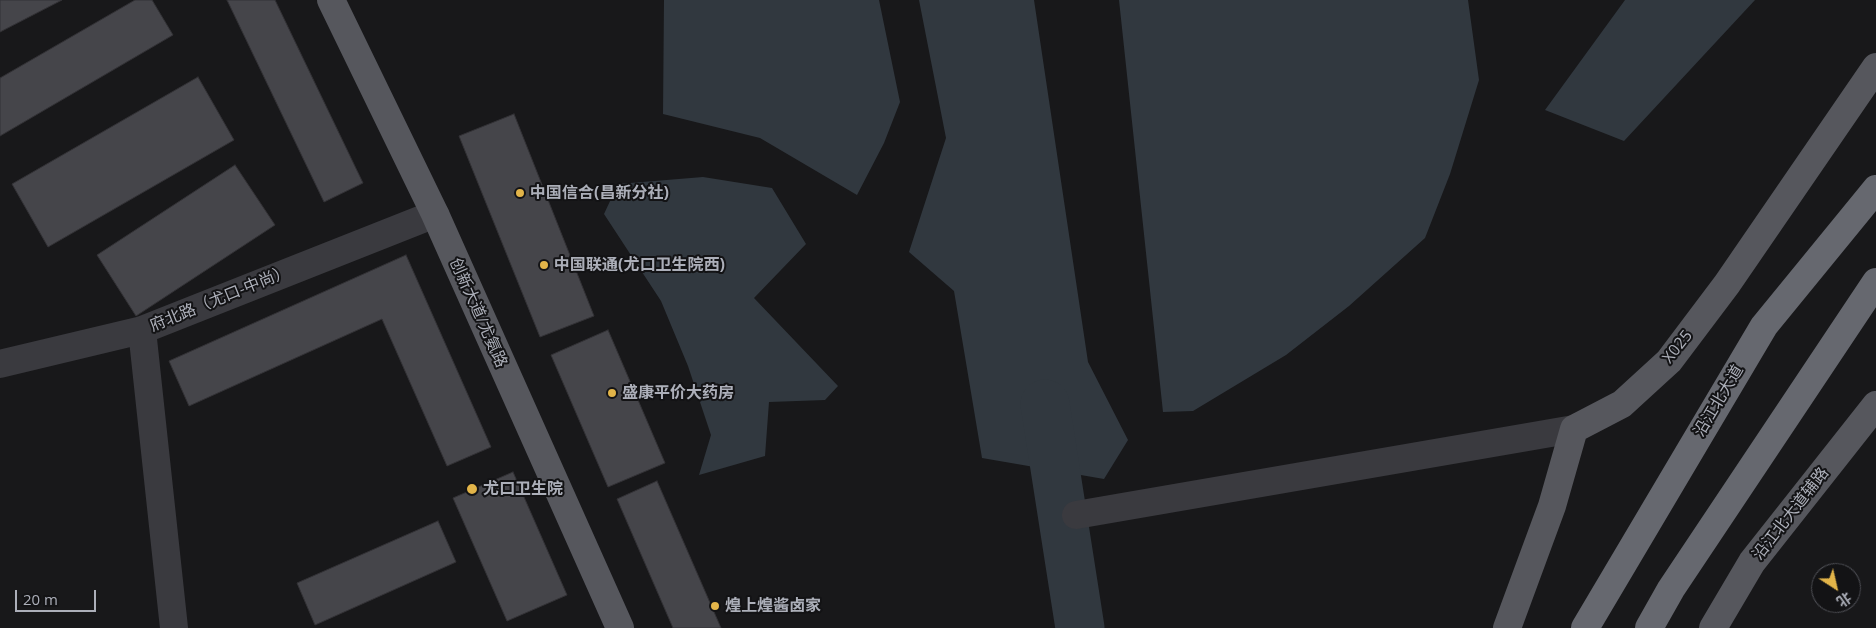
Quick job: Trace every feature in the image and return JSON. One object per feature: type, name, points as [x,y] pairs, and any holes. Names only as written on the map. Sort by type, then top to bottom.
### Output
[{"type":"highway","name":"沿江北大道","points":[[1584,628],[1764,326],[1876,189]]},
{"type":"highway","points":[[1649,628],[1671,589],[1876,282]]},
{"type":"main road","name":"创新大道/尤氨路","points":[[331,0],[435,214],[620,628]]},
{"type":"main road","name":"X025","points":[[1574,429],[1622,404],[1669,361],[1727,284],[1876,67]]},
{"type":"main road","name":"沿江北大道辅路","points":[[1713,628],[1752,562],[1876,405]]},
{"type":"main road","points":[[1506,628],[1552,506],[1574,429]]},
{"type":"street","name":"府北路（尤口-中尚）","points":[[0,364],[142,330],[435,214]]},
{"type":"street","points":[[142,330],[174,628]]},
{"type":"street","points":[[1076,515],[1574,429]]},
{"type":"shaded area","points":[[664,0],[879,0],[900,102],[884,143],[857,195],[760,138],[663,114]]},
{"type":"shaded area","points":[[919,0],[1034,0],[1088,362],[1128,440],[1104,479],[982,458],[954,291],[909,252],[946,138]]},
{"type":"shaded area","points":[[1119,0],[1468,0],[1479,80],[1450,174],[1425,238],[1349,306],[1286,355],[1193,411],[1163,412]]},
{"type":"shaded area","points":[[1625,0],[1755,0],[1624,141],[1545,110]]},
{"type":"shaded area","points":[[703,177],[772,188],[806,244],[754,298],[838,386],[825,400],[769,402],[765,456],[699,475],[711,435],[688,366],[661,301],[604,214],[618,184]]},
{"type":"building","points":[[0,0],[62,0],[0,32]]},
{"type":"building","points":[[135,0],[152,0],[173,35],[0,136],[0,78]]},
{"type":"building","points":[[227,0],[275,0],[363,183],[324,202]]},
{"type":"building","points":[[198,77],[234,140],[48,247],[12,184]]},
{"type":"building","points":[[514,114],[594,316],[540,337],[459,136]]},
{"type":"building","points":[[235,165],[275,225],[136,316],[97,255]]},
{"type":"building","points":[[406,255],[491,447],[447,466],[382,319],[189,406],[169,361]]},
{"type":"building","points":[[608,330],[665,463],[608,487],[551,355]]},
{"type":"building","points":[[513,472],[567,595],[507,621],[453,498]]},
{"type":"building","points":[[657,481],[721,628],[673,628],[617,499]]},
{"type":"building","points":[[438,521],[456,562],[315,625],[297,583]]},
{"type":"waterway","points":[[1045,404],[1080,628]]},
{"type":"place","name":"中国信合(昌新分社)","points":[[520,193]]},
{"type":"place","name":"中国联通(尤口卫生院西)","points":[[544,265]]},
{"type":"place","name":"盛康平价大药房","points":[[612,393]]},
{"type":"place","name":"尤口卫生院","points":[[472,489]]},
{"type":"place","name":"煌上煌酱卤家","points":[[715,606]]}]
